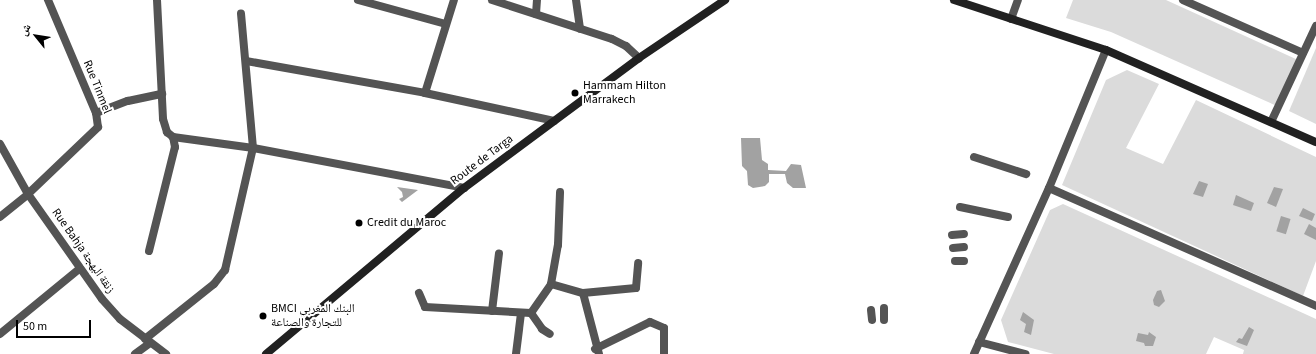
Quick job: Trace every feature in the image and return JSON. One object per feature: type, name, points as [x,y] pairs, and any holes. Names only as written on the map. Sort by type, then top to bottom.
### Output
[{"type":"main road","name":"Route de Targa","points":[[266,354],[464,188],[639,58],[725,0]]},
{"type":"main road","points":[[954,0],[1106,50],[1316,142]]},
{"type":"street","name":"Rue Tinmel","points":[[0,217],[28,194],[96,130],[98,124],[96,113],[48,0]]},
{"type":"street","points":[[149,251],[175,147],[173,137],[165,126],[157,0]]},
{"type":"street","points":[[358,0],[446,24]]},
{"type":"street","points":[[426,93],[454,0]]},
{"type":"street","points":[[492,0],[612,39],[626,46],[639,58]]},
{"type":"street","points":[[536,14],[537,0]]},
{"type":"street","points":[[576,0],[580,29]]},
{"type":"street","points":[[1011,18],[1018,0]]},
{"type":"street","points":[[1183,0],[1303,53]]},
{"type":"street","points":[[135,354],[147,341],[214,284],[226,270],[253,148],[241,14]]},
{"type":"street","points":[[1271,122],[1316,26]]},
{"type":"street","points":[[974,354],[1049,188],[1106,50]]},
{"type":"street","points":[[246,61],[426,93],[554,121]]},
{"type":"street","points":[[96,113],[128,101],[162,94]]},
{"type":"street","points":[[173,137],[253,148],[464,188]]},
{"type":"street","name":"Rue Bahja زنقة البهجة","points":[[0,144],[28,194],[79,269],[110,310],[147,341],[166,354]]},
{"type":"street","points":[[974,157],[1026,174]]},
{"type":"street","points":[[1049,188],[1316,306]]},
{"type":"street","points":[[530,313],[551,284],[558,245],[560,192]]},
{"type":"street","points":[[960,207],[1008,217]]},
{"type":"street","points":[[952,235],[964,234]]},
{"type":"street","points":[[953,248],[964,247]]},
{"type":"street","points":[[492,311],[499,253]]},
{"type":"street","points":[[955,261],[964,261]]},
{"type":"street","points":[[551,284],[583,293],[636,288],[638,263]]},
{"type":"street","points":[[0,334],[79,269]]},
{"type":"street","points":[[419,293],[425,307],[530,313]]},
{"type":"street","points":[[583,293],[592,320],[597,352],[650,322],[664,328],[664,354]]},
{"type":"street","points":[[884,308],[884,320]]},
{"type":"street","points":[[872,310],[872,320]]},
{"type":"street","points":[[516,354],[522,313]]},
{"type":"street","points":[[530,313],[542,329],[550,334]]},
{"type":"street","points":[[979,342],[1025,354]]},
{"type":"shaded area","points":[[1073,0],[1166,0],[1298,60],[1277,106],[1111,32],[1066,18]]},
{"type":"shaded area","points":[[1316,48],[1316,124],[1289,111]]},
{"type":"shaded area","points":[[1127,70],[1159,84],[1126,148],[1163,164],[1196,100],[1316,157],[1316,261],[1303,296],[1062,185],[1106,80]]},
{"type":"shaded area","points":[[741,138],[760,138],[762,160],[768,164],[768,170],[786,171],[791,164],[801,165],[806,188],[793,188],[787,183],[785,174],[769,174],[769,182],[765,186],[753,188],[748,185],[747,171],[742,166]]},
{"type":"shaded area","points":[[1199,181],[1208,184],[1203,197],[1193,194]]},
{"type":"shaded area","points":[[397,187],[418,190],[402,202],[399,199],[403,197],[402,192]]},
{"type":"shaded area","points":[[1274,187],[1283,189],[1276,207],[1267,203]]},
{"type":"shaded area","points":[[1236,195],[1254,203],[1251,211],[1233,205]]},
{"type":"shaded area","points":[[1063,204],[1316,319],[1316,354],[1243,354],[1244,350],[1214,337],[1206,354],[1054,354],[1008,342],[1001,320],[1050,210]]},
{"type":"shaded area","points":[[1303,208],[1315,214],[1312,221],[1299,216]]},
{"type":"shaded area","points":[[1281,216],[1291,219],[1286,234],[1276,231]]},
{"type":"shaded area","points":[[1309,224],[1316,228],[1316,240],[1304,234]]},
{"type":"shaded area","points":[[1161,290],[1165,301],[1159,307],[1154,305],[1153,300],[1157,291]]},
{"type":"shaded area","points":[[1023,312],[1034,320],[1031,335],[1024,332],[1026,324],[1020,320]]},
{"type":"shaded area","points":[[1249,327],[1254,330],[1247,346],[1236,342],[1239,338],[1242,339]]},
{"type":"shaded area","points":[[1149,332],[1156,337],[1153,346],[1145,346],[1144,343],[1136,341],[1138,333],[1148,335]]},
{"type":"place","name":"Hammam Hilton Marrakech","points":[[575,93]]},
{"type":"place","name":"Credit du Maroc","points":[[359,223]]},
{"type":"place","name":"BMCI البنك المغربي للتجارة والصناعة","points":[[263,316]]}]
